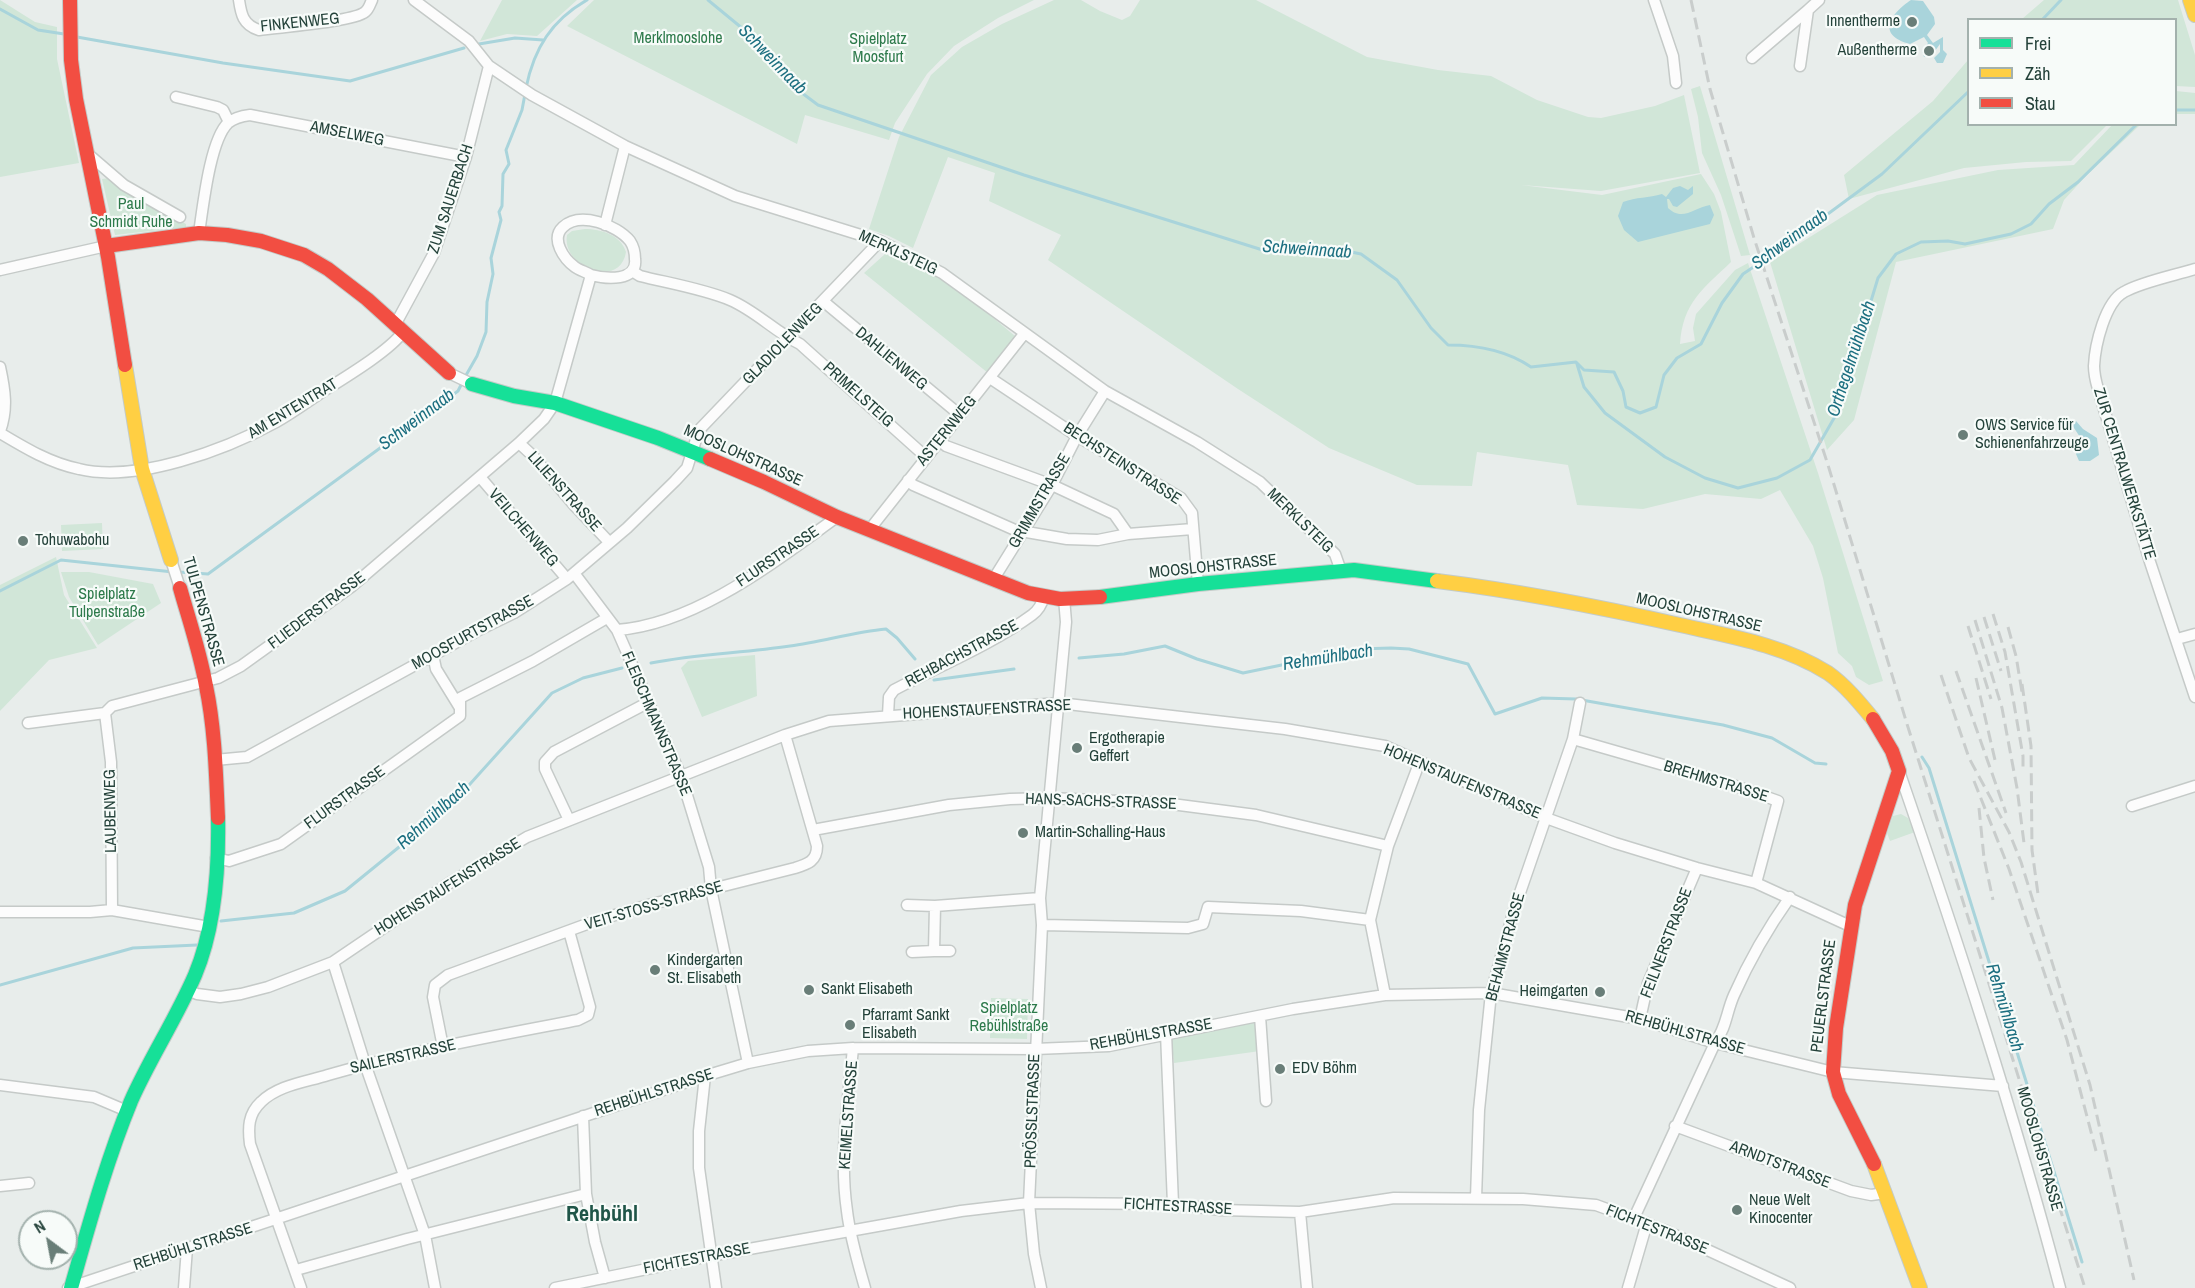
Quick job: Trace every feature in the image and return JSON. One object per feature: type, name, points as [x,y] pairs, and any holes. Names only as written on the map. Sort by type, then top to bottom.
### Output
[{"type":"street","points":[[0,270],[106,246],[76,99],[70,35],[70,0]]},
{"type":"street","name":"FINKENWEG","points":[[239,0],[241,16],[253,28],[259,30],[326,22],[360,15],[368,9],[372,0]]},
{"type":"street","name":"MERKLSTEIG","points":[[414,0],[469,41],[489,66],[519,87],[625,146],[735,196],[880,241],[942,273],[1105,391],[1197,442],[1260,482],[1335,554],[1341,571]]},
{"type":"street","points":[[1654,0],[1673,57],[1676,83]]},
{"type":"street","points":[[1752,58],[1819,0]]},
{"type":"street","points":[[2190,0],[2195,15]]},
{"type":"street","points":[[1800,66],[1808,10]]},
{"type":"street","name":"ZUM SAUERBACH","points":[[399,328],[434,253],[466,157],[489,66]]},
{"type":"street","points":[[176,97],[217,107],[223,110],[229,122],[219,134],[199,233]]},
{"type":"street","name":"AMSELWEG","points":[[229,122],[237,117],[250,115],[466,157]]},
{"type":"street","points":[[605,225],[625,146]]},
{"type":"street","points":[[88,154],[124,185],[180,217]]},
{"type":"street","points":[[573,222],[592,222],[620,232],[634,249],[636,264],[632,271],[611,279],[591,275],[575,267],[563,255],[558,242],[559,232],[573,222]]},
{"type":"street","name":"MOOSLOHSTRASSE","points":[[106,246],[199,233],[261,241],[304,255],[328,269],[359,293],[449,373],[472,384],[514,396],[555,403],[692,450],[837,517],[1028,593],[1081,598],[1198,584],[1354,570],[1566,601],[1679,624],[1772,648],[1814,666],[1829,674],[1845,688],[1877,724],[1892,751],[1948,914],[2003,1086],[2060,1288]]},
{"type":"street","name":"GLADIOLENWEG","points":[[692,450],[699,430],[880,241]]},
{"type":"street","name":"TULPENSTRASSE","points":[[70,1288],[105,1168],[161,1036],[188,990],[201,960],[209,927],[218,815],[215,760],[206,682],[180,588],[142,469],[106,246]]},
{"type":"street","name":"ZUR CENTRALWERKSTÄTTE","points":[[2195,269],[2125,291],[2114,300],[2108,309],[2095,351],[2094,369],[2150,562],[2195,697]]},
{"type":"street","name":"PRIMELSTEIG","points":[[632,271],[640,276],[730,300],[759,318],[787,338],[800,344],[926,457]]},
{"type":"street","points":[[555,403],[591,275]]},
{"type":"street","name":"DAHLIENWEG","points":[[823,301],[960,415]]},
{"type":"street","name":"AM ENTENTRAT","points":[[0,432],[44,458],[80,470],[106,472],[142,469],[206,453],[277,421],[366,362],[399,328]]},
{"type":"street","name":"ASTERNWEG","points":[[870,529],[1024,334]]},
{"type":"street","points":[[0,367],[6,401],[5,417],[0,432]]},
{"type":"street","name":"BECHSTEINSTRASSE","points":[[990,378],[1077,436],[1181,498],[1192,513],[1198,584]]},
{"type":"street","name":"GRIMMSTRASSE","points":[[993,580],[1052,485],[1077,436],[1105,391]]},
{"type":"street","name":"FLIEDERSTRASSE","points":[[28,723],[105,713],[112,706],[206,682],[242,666],[351,587],[519,443],[544,418],[555,403]]},
{"type":"street","points":[[940,441],[946,446],[1052,485],[1114,514],[1128,534]]},
{"type":"street","name":"LILIENSTRASSE","points":[[519,443],[609,542]]},
{"type":"street","name":"MOOSFURTSTRASSE","points":[[215,760],[247,757],[514,613],[571,576],[675,481],[687,468],[692,450]]},
{"type":"street","name":"VEILCHENWEG","points":[[480,477],[571,576]]},
{"type":"street","points":[[908,480],[914,485],[1015,530],[1067,539],[1098,540],[1128,534],[1192,529]]},
{"type":"street","name":"FLURSTRASSE","points":[[617,630],[649,626],[685,613],[747,580],[837,517]]},
{"type":"street","name":"FLEISCHMANNSTRASSE","points":[[571,576],[617,630],[681,777],[709,867],[711,889],[748,1063]]},
{"type":"street","name":"REHBACHSTRASSE","points":[[888,715],[889,697],[894,690],[986,643],[1032,615],[1042,604],[1044,596]]},
{"type":"street","name":"PRÖSSLSTRASSE","points":[[1041,1288],[1034,1254],[1029,1203],[1042,925],[1040,898],[1066,622],[1064,598]]},
{"type":"street","name":"FLURSTRASSE","points":[[216,858],[229,861],[281,844],[460,716],[460,698],[607,618]]},
{"type":"street","points":[[2177,639],[2195,634]]},
{"type":"street","points":[[433,655],[436,669],[461,710]]},
{"type":"street","points":[[569,820],[545,769],[545,762],[554,752],[649,702]]},
{"type":"street","name":"HOHENSTAUFENSTRASSE","points":[[188,990],[197,994],[220,997],[241,994],[268,987],[333,962],[452,882],[527,837],[785,735],[829,721],[1059,703],[1285,729],[1385,746],[1546,818],[1615,843],[1756,883],[1850,926]]},
{"type":"street","name":"BEHAIMSTRASSE","points":[[1476,1198],[1479,1110],[1491,993],[1513,913],[1573,739],[1580,703]]},
{"type":"street","name":"LAUBENWEG","points":[[105,713],[111,762],[112,910]]},
{"type":"street","name":"VEIT-STOSS-STRASSE","points":[[442,1047],[433,997],[435,985],[448,975],[652,904],[806,865],[813,860],[817,853],[813,830],[785,735]]},
{"type":"street","name":"BREHMSTRASSE","points":[[1573,739],[1733,785],[1778,801],[1756,883]]},
{"type":"street","points":[[1385,996],[1370,920],[1388,846],[1420,761]]},
{"type":"street","name":"PEUERLSTRASSE","points":[[1899,771],[1850,926],[1836,1028],[1833,1072],[1839,1094],[1874,1163],[1920,1288]]},
{"type":"street","points":[[2132,806],[2195,786]]},
{"type":"street","name":"HANS-SACHS-STRASSE","points":[[813,830],[949,805],[1049,798],[1164,803],[1256,815],[1388,846]]},
{"type":"street","name":"FEILNERSTRASSE","points":[[1640,1018],[1648,983],[1697,868]]},
{"type":"street","points":[[1634,1218],[1715,1042],[1724,1030],[1732,998],[1775,918],[1790,897]]},
{"type":"street","points":[[907,905],[935,906],[1040,898]]},
{"type":"street","points":[[934,951],[935,906]]},
{"type":"street","points":[[1042,925],[1188,928],[1203,924],[1208,907],[1301,911],[1370,920]]},
{"type":"street","points":[[0,912],[112,910],[209,927]]},
{"type":"street","name":"SAILERSTRASSE","points":[[301,1288],[250,1144],[248,1129],[251,1114],[259,1103],[270,1094],[284,1088],[365,1064],[578,1020],[588,1015],[590,1007],[569,932]]},
{"type":"street","points":[[912,952],[950,951]]},
{"type":"street","points":[[333,962],[365,1064],[425,1235],[435,1288]]},
{"type":"street","name":"REHBÜHLSTRASSE","points":[[70,1288],[705,1076],[748,1063],[808,1051],[853,1048],[1109,1046],[1166,1033],[1385,996],[1491,993],[1640,1018],[1715,1042],[1833,1072],[2003,1086]]},
{"type":"street","points":[[1260,1016],[1266,1101]]},
{"type":"street","points":[[1166,1033],[1173,1204]]},
{"type":"street","name":"KEIMELSTRASSE","points":[[853,1048],[844,1138],[845,1185],[850,1231],[865,1288]]},
{"type":"street","points":[[705,1076],[699,1131],[699,1168],[716,1288]]},
{"type":"street","points":[[0,1085],[94,1097],[128,1111]]},
{"type":"street","points":[[583,1116],[586,1194],[595,1242],[605,1278]]},
{"type":"street","name":"ARNDTSTRASSE","points":[[1676,1126],[1851,1191],[1871,1195],[1886,1193]]},
{"type":"street","points":[[0,1186],[29,1183]]},
{"type":"street","points":[[296,1270],[586,1194]]},
{"type":"street","name":"FICHTESTRASSE","points":[[555,1288],[710,1256],[961,1211],[1029,1203],[1173,1204],[1221,1210],[1300,1212],[1394,1198],[1559,1200],[1596,1205],[1647,1223],[1790,1288]]},
{"type":"street","points":[[1300,1212],[1307,1288]]},
{"type":"street","points":[[1628,1288],[1647,1223]]},
{"type":"street","points":[[184,1288],[187,1248]]},
{"type":"green space","points":[[0,0],[35,22],[57,27],[57,59],[79,163],[0,177]]},
{"type":"green space","points":[[502,0],[577,0],[537,36],[507,34],[480,41]]},
{"type":"green space","points":[[594,0],[1034,0],[998,18],[954,46],[927,74],[895,123],[889,140],[805,115],[797,144],[567,26]]},
{"type":"green space","points":[[1054,0],[1081,0],[1122,20],[1130,16],[1140,0],[1256,0],[1367,57],[1438,70],[1491,76],[1537,100],[1588,117],[1601,118],[1655,106],[1684,95],[1700,173],[1601,191],[1521,185],[1602,195],[1701,174],[1714,194],[1721,212],[1731,262],[1696,297],[1685,317],[1680,344],[1695,341],[1693,328],[1696,314],[1735,270],[1748,263],[1818,473],[1883,681],[1869,685],[1856,677],[1852,666],[1838,653],[1823,578],[1813,546],[1780,490],[1761,499],[1705,494],[1643,509],[1577,505],[1568,465],[1477,452],[1472,486],[1417,485],[1329,448],[1048,260],[1061,235],[989,201],[995,173],[948,157],[913,248],[869,229],[899,137],[931,75],[962,47],[1002,24]]},
{"type":"green space","points":[[2044,0],[2178,0],[2195,55],[2195,87],[2177,86],[2177,18],[2023,18]]},
{"type":"green space","points":[[1967,61],[1967,126],[2106,126],[2071,161],[2026,162],[1964,168],[1849,199],[1844,175],[1933,101]]},
{"type":"green space","points":[[1700,86],[1750,255],[1741,256],[1721,195],[1702,153],[1698,117],[1691,89]]},
{"type":"green space","points":[[2177,91],[2195,93],[2195,114],[2177,114]]},
{"type":"green space","points":[[2111,126],[2139,126],[2064,200],[2053,229],[1896,262],[1854,420],[1827,450],[1770,262],[1877,195],[1998,170],[2074,165]]},
{"type":"green space","name":"Paul Schmidt Ruhe","points":[[109,178],[143,201],[186,224],[186,227],[115,235],[102,179]]},
{"type":"green space","points":[[585,229],[610,234],[620,241],[626,252],[621,263],[613,270],[603,272],[592,270],[573,256],[568,246],[567,235],[572,231]]},
{"type":"green space","points":[[885,254],[901,258],[936,275],[1015,336],[988,373],[864,273]]},
{"type":"green space","points":[[102,523],[103,549],[62,551],[61,525]]},
{"type":"green space","points":[[56,557],[64,595],[97,648],[49,660],[0,711],[0,585]]},
{"type":"green space","name":"Spielplatz Tulpenstraße","points":[[61,572],[89,572],[153,584],[161,603],[98,645],[69,597]]},
{"type":"green space","points":[[755,655],[757,696],[702,717],[681,668],[688,661]]},
{"type":"green space","points":[[1901,814],[1908,818],[1915,832],[1890,841],[1887,833],[1893,816]]},
{"type":"green space","name":"Spielplatz Rebühlstraße","points":[[991,998],[1028,999],[1027,1039],[990,1038]]},
{"type":"green space","points":[[1257,1021],[1260,1051],[1174,1063],[1171,1036]]},
{"type":"water","name":"Innentherme","points":[[1911,0],[1923,1],[1934,17],[1935,24],[1927,35],[1933,43],[1943,37],[1943,50],[1947,54],[1943,63],[1937,63],[1934,58],[1940,52],[1940,44],[1932,55],[1924,57],[1922,51],[1928,43],[1924,37],[1910,44],[1899,40],[1890,30],[1892,18]]},
{"type":"water","points":[[1680,186],[1688,190],[1693,186],[1693,194],[1677,207],[1667,199],[1668,208],[1678,214],[1683,214],[1710,205],[1714,215],[1710,224],[1638,242],[1624,230],[1618,216],[1623,202],[1662,194],[1666,197],[1673,188]]},
{"type":"water","points":[[2076,421],[2083,429],[2097,438],[2099,455],[2090,461],[2079,461],[2076,454],[2080,437],[2072,425]]},
{"type":"waterway","name":"Schweinnaab","points":[[526,88],[534,60],[546,36],[564,17],[587,0]]},
{"type":"waterway","name":"Schweinnaab","points":[[708,0],[748,33],[794,87],[818,105],[1024,175],[1269,252],[1337,249],[1361,254],[1397,280],[1431,328],[1448,345],[1491,350],[1512,356],[1531,367],[1576,362],[1584,370],[1614,372],[1623,391],[1626,407],[1640,413],[1656,407],[1664,375],[1677,358],[1701,344],[1722,303],[1743,274],[1882,174],[1967,93]]},
{"type":"waterway","name":"Schweinnaab","points":[[2044,18],[2061,0]]},
{"type":"waterway","points":[[0,9],[38,30],[64,34]]},
{"type":"waterway","points":[[77,37],[223,63],[350,81],[464,48]]},
{"type":"waterway","points":[[479,44],[515,38],[543,40]]},
{"type":"waterway","name":"Schweinnaab","points":[[465,377],[477,356],[486,332],[487,302],[493,274],[491,258],[501,220],[499,212],[502,206],[503,174],[509,164],[506,150],[522,110],[525,94]]},
{"type":"waterway","name":"Orthegelmühlbach","points":[[2177,110],[2195,110]]},
{"type":"waterway","name":"Orthegelmühlbach","points":[[1577,364],[1584,387],[1605,413],[1665,457],[1705,478],[1738,488],[1777,478],[1810,460],[1837,413],[1878,278],[1896,254],[1921,242],[1948,241],[1965,244],[2011,234],[2031,224],[2049,204],[2078,182],[2135,126]]},
{"type":"waterway","name":"Schweinnaab","points":[[179,572],[208,574],[458,391],[462,383]]},
{"type":"waterway","name":"Schweinnaab","points":[[0,591],[61,560],[173,572]]},
{"type":"waterway","name":"Rehmühlbach","points":[[651,663],[790,646],[886,629],[915,659]]},
{"type":"waterway","name":"Rehmühlbach","points":[[1079,658],[1124,654],[1165,646],[1197,659],[1243,673],[1359,649],[1409,649],[1468,664],[1495,714],[1542,698],[1576,699],[1723,725],[1772,738],[1815,763],[1826,764]]},
{"type":"waterway","name":"Rehmühlbach","points":[[221,921],[294,913],[345,891],[452,804],[552,693],[583,678],[622,668]]},
{"type":"waterway","name":"Rehmühlbach","points":[[934,680],[1014,669]]},
{"type":"waterway","name":"Rehmühlbach","points":[[1922,757],[1929,768],[2082,1262]]},
{"type":"waterway","name":"Rehmühlbach","points":[[0,985],[133,948],[197,945]]},
{"type":"railway","points":[[1691,0],[1710,89],[1754,238],[1828,465],[2085,1288]]},
{"type":"railway","points":[[1993,614],[2005,652],[2023,756],[2023,770]]},
{"type":"railway","points":[[1984,617],[2001,671]]},
{"type":"railway","points":[[1975,620],[2002,708],[2017,788],[2024,843]]},
{"type":"railway","points":[[1968,626],[1991,699]]},
{"type":"railway","points":[[2008,627],[2022,692]]},
{"type":"railway","points":[[1956,671],[2006,813]]},
{"type":"railway","points":[[1941,675],[1969,758],[2009,832],[2021,862],[2090,1085],[2134,1280]]},
{"type":"railway","points":[[1976,678],[1995,760]]},
{"type":"railway","points":[[2022,684],[2031,746],[2032,850],[2038,894]]},
{"type":"railway","points":[[1974,781],[2009,869],[2067,1040],[2096,1151]]},
{"type":"railway","points":[[1979,808],[1984,858],[1993,900]]},
{"type":"traffic: fast","points":[[472,384],[514,396],[555,403],[658,438],[710,459]]},
{"type":"traffic: fast","points":[[1100,597],[1198,584],[1354,570],[1437,581]]},
{"type":"traffic: fast","points":[[71,1288],[106,1170],[131,1101],[188,991],[202,957],[214,898],[218,858],[218,818]]},
{"type":"traffic: slow","points":[[2190,0],[2195,15]]},
{"type":"traffic: slow","points":[[125,365],[142,469],[171,560]]},
{"type":"traffic: slow","points":[[1437,581],[1589,606],[1718,633],[1775,648],[1828,673],[1846,688],[1873,719]]},
{"type":"traffic: slow","points":[[1874,1164],[1920,1288]]},
{"type":"traffic: jam","points":[[70,0],[71,60],[76,99],[108,257],[125,365]]},
{"type":"traffic: jam","points":[[106,246],[199,233],[261,241],[304,255],[328,269],[367,299],[449,373]]},
{"type":"traffic: jam","points":[[710,459],[837,517],[1028,593],[1060,599],[1100,597]]},
{"type":"traffic: jam","points":[[180,588],[201,661],[209,702],[215,752],[218,818]]},
{"type":"traffic: jam","points":[[1873,719],[1892,751],[1899,771],[1855,905],[1836,1028],[1833,1072],[1839,1094],[1874,1164]]},
{"type":"place","name":"Innentherme","points":[[1912,22]]},
{"type":"place","name":"Außentherme","points":[[1929,51]]},
{"type":"place","name":"OWS Service für Schienenfahrzeuge","points":[[1963,435]]},
{"type":"place","name":"Tohuwabohu","points":[[23,541]]},
{"type":"place","name":"Ergotherapie Geffert","points":[[1077,748]]},
{"type":"place","name":"Martin-Schalling-Haus","points":[[1023,833]]},
{"type":"place","name":"Kindergarten St. Elisabeth","points":[[655,970]]},
{"type":"place","name":"Sankt Elisabeth","points":[[809,990]]},
{"type":"place","name":"Heimgarten","points":[[1600,992]]},
{"type":"place","name":"Pfarramt Sankt Elisabeth","points":[[850,1025]]},
{"type":"place","name":"EDV Böhm","points":[[1280,1069]]},
{"type":"place","name":"Neue Welt Kinocenter","points":[[1737,1210]]},
{"type":"district","name":"Rehbühl","points":[[602,1215]]},
{"type":"park label","name":"Merklmooslohe","points":[[678,39]]},
{"type":"park label","name":"Spielplatz Moosfurt","points":[[878,49]]}]
